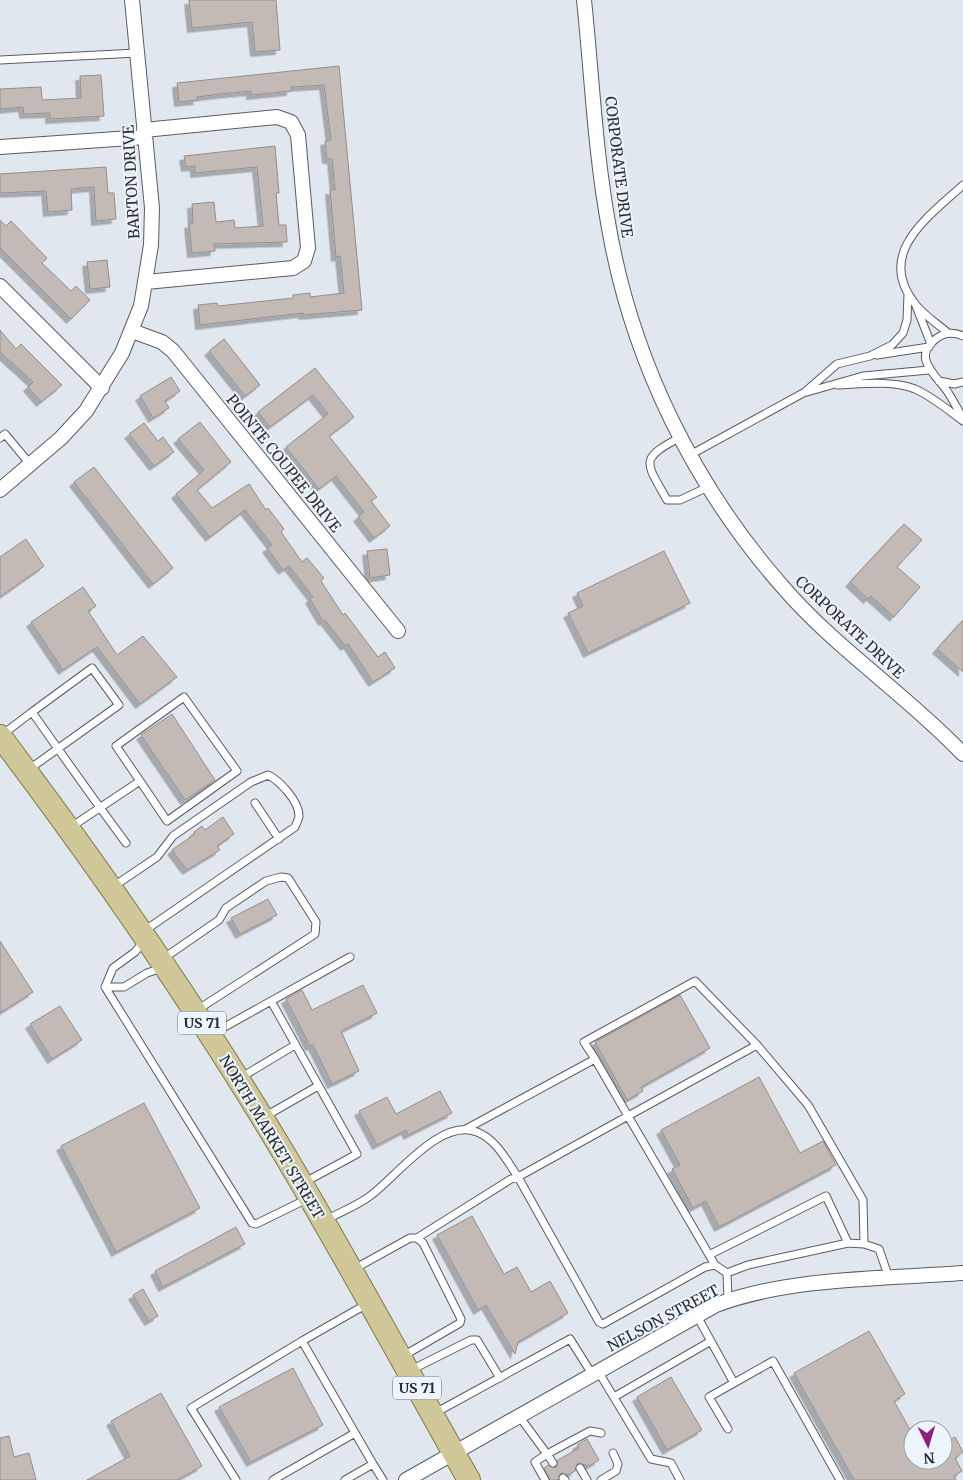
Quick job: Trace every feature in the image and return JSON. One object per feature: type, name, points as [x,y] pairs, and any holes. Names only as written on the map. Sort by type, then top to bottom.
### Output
[{"type":"main road","name":"NORTH MARKET STREET","points":[[0,736],[69,828],[144,936],[262,1118],[306,1191],[469,1480]]},
{"type":"street","name":"BARTON DRIVE","points":[[0,490],[61,438],[86,411],[102,388],[132,331],[146,282],[151,245],[152,208],[132,0]]},
{"type":"street","name":"CORPORATE DRIVE","points":[[584,0],[603,197],[616,263],[634,328],[655,383],[690,455],[708,486],[749,546],[782,586],[832,637],[923,714],[963,754]]},
{"type":"street","points":[[0,147],[145,134],[277,118],[291,122],[298,135],[308,248],[304,261],[293,268],[146,282]]},
{"type":"street","points":[[0,286],[102,388]]},
{"type":"street","name":"POINTE COUPEE DRIVE","points":[[132,331],[162,342],[174,350],[398,631]]},
{"type":"street","name":"NELSON STREET","points":[[406,1480],[595,1372],[728,1300],[772,1288],[963,1273]]},
{"type":"lane","points":[[0,60],[137,53]]},
{"type":"lane","points":[[963,185],[916,229],[904,247],[900,262],[902,277],[908,294],[916,305],[948,333],[963,336]]},
{"type":"lane","points":[[870,356],[892,344],[903,333],[907,320],[908,294]]},
{"type":"lane","points":[[916,305],[930,346]]},
{"type":"lane","points":[[948,333],[935,339],[930,346],[926,355],[928,370],[949,393],[963,420]]},
{"type":"lane","points":[[690,455],[805,392],[838,364],[870,356],[930,346]]},
{"type":"lane","points":[[805,392],[838,385],[863,376],[928,370]]},
{"type":"lane","points":[[938,381],[954,384],[963,382]]},
{"type":"lane","points":[[838,385],[899,385],[914,389],[963,420]]},
{"type":"lane","points":[[2,434],[30,464]]},
{"type":"lane","points":[[681,437],[654,451],[648,467],[667,500],[680,500],[708,486]]},
{"type":"lane","points":[[0,736],[92,668],[119,705],[27,771]]},
{"type":"lane","points":[[184,697],[237,771],[167,820],[140,781],[116,746],[184,697]]},
{"type":"lane","points":[[32,712],[126,843]]},
{"type":"lane","points":[[105,987],[113,968],[135,952],[144,936],[296,827],[299,816],[294,801],[275,779],[268,776],[251,782],[173,836],[157,857],[111,888]]},
{"type":"lane","points":[[69,828],[140,781]]},
{"type":"lane","points":[[255,803],[279,839]]},
{"type":"lane","points":[[105,987],[124,988],[163,964],[219,920],[226,908],[266,881],[282,876],[288,878],[316,922],[315,934],[194,1011]]},
{"type":"lane","points":[[210,1036],[350,957]]},
{"type":"lane","points":[[727,1273],[715,1266],[584,1042],[695,981],[756,1045],[808,1105],[863,1200],[864,1244]]},
{"type":"lane","points":[[105,987],[252,1223],[256,1224],[306,1191],[356,1154],[271,1001]]},
{"type":"lane","points":[[238,1080],[295,1045]]},
{"type":"lane","points":[[351,1270],[410,1238],[417,1238],[511,1179],[518,1177],[756,1045]]},
{"type":"lane","points":[[466,1129],[595,1059]]},
{"type":"lane","points":[[262,1118],[318,1086]]},
{"type":"lane","points":[[323,1221],[369,1197],[438,1137],[461,1128],[476,1131],[489,1138],[518,1177],[599,1322],[604,1324],[620,1317],[705,1267],[715,1266]]},
{"type":"lane","points":[[709,1255],[826,1196],[848,1243]]},
{"type":"lane","points":[[404,1364],[460,1323],[461,1319],[423,1243],[417,1238]]},
{"type":"lane","points":[[727,1273],[748,1265],[848,1243],[864,1244],[879,1249],[889,1279]]},
{"type":"lane","points":[[727,1273],[728,1300]]},
{"type":"lane","points":[[236,1480],[191,1408],[302,1341],[370,1303]]},
{"type":"lane","points":[[697,1316],[734,1383]]},
{"type":"lane","points":[[432,1415],[570,1339],[614,1397],[651,1459],[670,1463],[679,1478],[670,1480]]},
{"type":"lane","points":[[404,1364],[471,1340],[477,1340],[500,1378]]},
{"type":"lane","points":[[302,1341],[383,1480]]},
{"type":"lane","points":[[614,1397],[711,1341]]},
{"type":"lane","points":[[728,1429],[709,1397],[773,1361],[840,1480]]},
{"type":"lane","points":[[519,1416],[554,1463]]},
{"type":"lane","points":[[545,1480],[534,1462],[590,1431],[601,1434]]},
{"type":"lane","points":[[273,1480],[355,1433]]},
{"type":"lane","points":[[567,1444],[571,1453]]},
{"type":"lane","points":[[600,1480],[616,1471],[618,1464],[613,1452]]},
{"type":"lane","points":[[345,1480],[373,1464]]},
{"type":"lane","points":[[580,1468],[587,1480]]},
{"type":"building","points":[[189,0],[276,0],[280,50],[255,52],[252,22],[192,28]]},
{"type":"building","points":[[339,66],[362,310],[303,315],[303,313],[200,325],[198,305],[217,303],[218,306],[293,298],[293,295],[310,293],[310,297],[344,293],[340,256],[336,257],[330,190],[335,190],[332,159],[327,159],[325,141],[331,140],[324,85],[291,87],[291,91],[251,95],[251,91],[220,94],[197,97],[198,100],[179,102],[177,83]]},
{"type":"building","points":[[101,75],[104,116],[50,119],[50,113],[24,114],[23,107],[0,109],[0,89],[41,87],[42,100],[81,98],[80,76]]},
{"type":"building","points":[[275,146],[279,193],[276,193],[279,225],[286,225],[287,242],[214,244],[215,251],[192,253],[189,224],[193,223],[192,204],[214,202],[216,222],[234,220],[235,228],[263,226],[257,167],[195,173],[195,166],[186,167],[184,156]]},
{"type":"building","points":[[106,167],[108,193],[114,193],[116,219],[96,221],[94,187],[71,189],[72,210],[48,212],[46,191],[0,193],[0,174]]},
{"type":"building","points":[[0,220],[6,226],[11,221],[47,258],[42,263],[71,291],[76,286],[90,300],[71,319],[0,248]]},
{"type":"building","points":[[107,260],[110,287],[90,289],[87,262]]},
{"type":"building","points":[[0,330],[16,349],[21,344],[62,385],[41,402],[28,387],[33,382],[0,352]]},
{"type":"building","points":[[224,339],[260,385],[245,396],[209,351]]},
{"type":"building","points":[[315,368],[354,417],[329,436],[377,497],[371,501],[390,526],[374,538],[358,517],[364,512],[336,476],[319,489],[286,447],[328,414],[313,395],[270,427],[258,412]]},
{"type":"building","points":[[171,377],[180,391],[165,401],[169,408],[153,418],[140,396]]},
{"type":"building","points":[[200,422],[231,462],[197,490],[212,508],[249,484],[266,510],[268,508],[284,529],[281,532],[302,562],[307,558],[324,578],[321,581],[343,615],[345,613],[378,657],[385,652],[395,668],[373,682],[348,644],[345,646],[325,620],[323,621],[310,599],[313,597],[289,566],[283,570],[267,548],[272,545],[245,510],[210,537],[176,494],[204,470],[178,439]]},
{"type":"building","points":[[144,423],[158,441],[163,437],[174,452],[154,466],[129,434]]},
{"type":"building","points":[[94,467],[173,568],[153,584],[74,482]]},
{"type":"building","points":[[904,524],[922,540],[897,567],[920,587],[894,617],[871,596],[868,599],[850,582]]},
{"type":"building","points":[[26,539],[44,566],[0,597],[0,557]]},
{"type":"building","points":[[387,549],[390,575],[370,578],[367,551]]},
{"type":"building","points":[[664,551],[690,603],[588,653],[568,613],[583,606],[577,593]]},
{"type":"building","points":[[83,587],[96,606],[88,611],[117,655],[143,636],[177,677],[140,704],[97,647],[63,670],[31,622]]},
{"type":"building","points":[[963,620],[963,672],[937,649]]},
{"type":"building","points":[[172,714],[215,780],[185,800],[141,735]]},
{"type":"building","points":[[223,817],[234,834],[217,846],[220,850],[187,870],[172,850],[195,834],[194,832],[202,826],[205,830]]},
{"type":"building","points":[[268,899],[277,915],[240,934],[231,918]]},
{"type":"building","points":[[0,941],[33,992],[0,1013]]},
{"type":"building","points":[[363,985],[377,1013],[341,1031],[359,1071],[332,1084],[313,1045],[310,1046],[286,999],[302,990],[312,1010]]},
{"type":"building","points":[[680,995],[710,1048],[641,1087],[643,1091],[627,1100],[595,1042]]},
{"type":"building","points":[[60,1006],[82,1040],[52,1059],[30,1024]]},
{"type":"building","points":[[759,1077],[800,1153],[823,1141],[836,1165],[719,1227],[706,1201],[693,1208],[672,1169],[680,1165],[661,1130]]},
{"type":"building","points":[[440,1091],[452,1113],[408,1135],[406,1130],[377,1145],[359,1111],[387,1097],[396,1114]]},
{"type":"building","points":[[144,1103],[200,1208],[116,1252],[61,1146]]},
{"type":"building","points":[[472,1216],[504,1274],[517,1267],[531,1292],[550,1281],[568,1313],[518,1342],[515,1354],[486,1305],[478,1310],[437,1235]]},
{"type":"building","points":[[236,1227],[245,1244],[163,1287],[155,1271]]},
{"type":"building","points":[[143,1289],[158,1316],[149,1321],[133,1295]]},
{"type":"building","points":[[869,1331],[905,1394],[894,1401],[905,1420],[903,1420],[903,1470],[953,1470],[953,1438],[955,1437],[963,1452],[955,1458],[962,1471],[954,1476],[956,1480],[854,1480],[794,1373]]},
{"type":"building","points":[[293,1368],[323,1425],[251,1462],[219,1407]]},
{"type":"building","points":[[671,1377],[702,1430],[667,1450],[637,1397]]},
{"type":"building","points":[[161,1393],[202,1466],[177,1480],[87,1480],[130,1456],[111,1421]]},
{"type":"building","points":[[9,1436],[14,1457],[29,1453],[36,1480],[0,1480],[0,1438]]},
{"type":"building","points":[[587,1439],[599,1460],[589,1466],[578,1463],[575,1471],[568,1475],[561,1473],[558,1480],[550,1480],[544,1468],[548,1465],[556,1468],[558,1460],[579,1448],[577,1445]]}]
